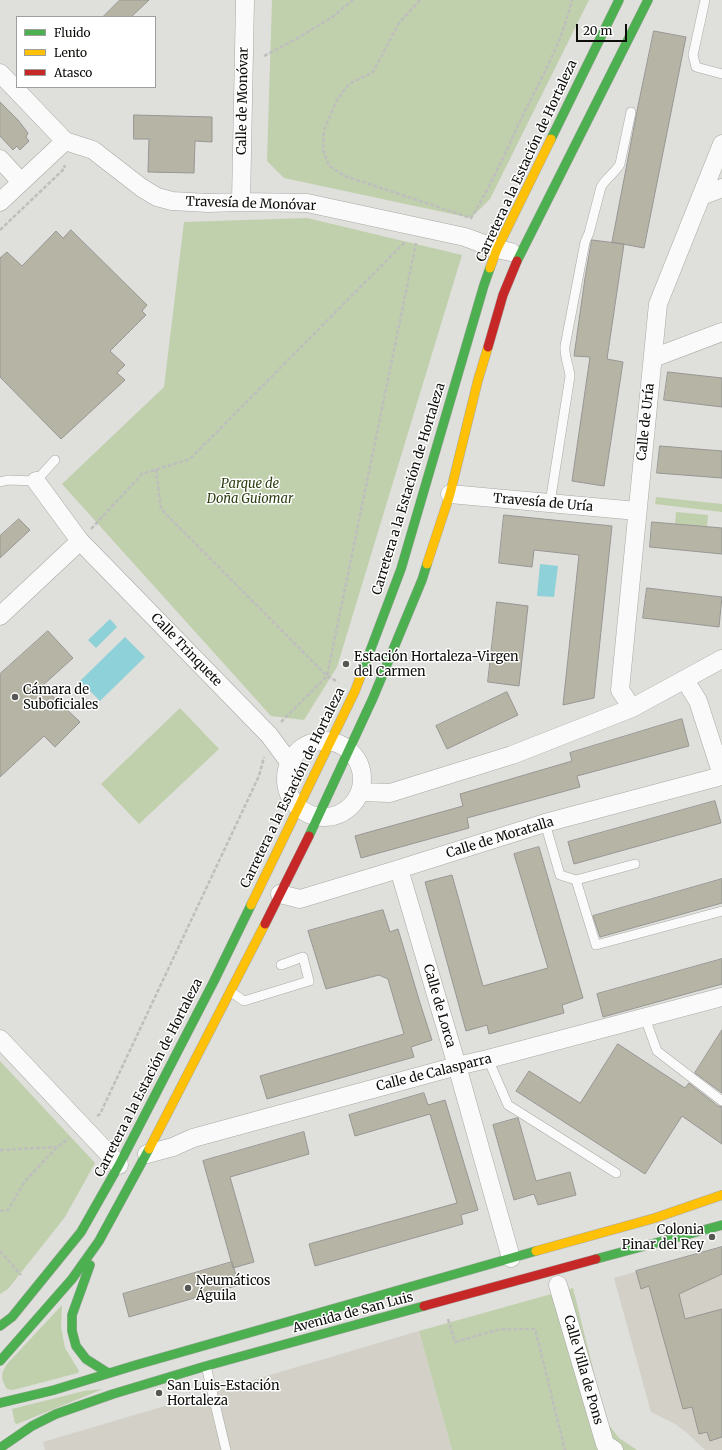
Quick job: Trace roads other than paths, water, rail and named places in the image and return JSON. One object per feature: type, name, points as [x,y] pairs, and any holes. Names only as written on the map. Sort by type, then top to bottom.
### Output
[{"type":"street","name":"Calle de Monóvar","points":[[240,202],[245,0]]},
{"type":"street","name":"Carretera a la Estación de Hortaleza","points":[[0,1326],[12,1317],[81,1232],[119,1166],[214,981],[355,691],[401,569],[484,285],[497,249],[619,0]]},
{"type":"street","points":[[0,1361],[72,1279],[99,1241],[147,1154],[231,992],[318,817],[373,698],[422,580],[450,494],[478,380],[504,295],[520,254],[648,0]]},
{"type":"street","points":[[0,73],[65,141],[0,202]]},
{"type":"street","name":"Travesía de Monóvar","points":[[65,141],[93,150],[142,188],[157,197],[172,201],[208,203],[307,203],[465,237],[497,249],[520,254]]},
{"type":"street","name":"Calle de Uría","points":[[632,708],[620,690],[658,304],[722,144]]},
{"type":"street","points":[[0,159],[21,182]]},
{"type":"street","points":[[701,196],[722,188]]},
{"type":"street","points":[[653,358],[722,332]]},
{"type":"street","name":"Calle Trinquete","points":[[36,481],[80,541],[269,735],[289,762]]},
{"type":"street","name":"Travesía de Uría","points":[[450,494],[637,511]]},
{"type":"street","points":[[0,616],[80,541]]},
{"type":"street","points":[[360,792],[390,793],[512,755],[632,708],[722,659]]},
{"type":"street","points":[[685,680],[698,701],[722,775]]},
{"type":"street","points":[[318,741],[330,741],[340,744],[349,751],[357,759],[361,770],[362,781],[360,792],[353,804],[343,812],[331,816],[318,817],[308,814],[298,808],[290,798],[286,786],[286,774],[289,762],[296,752],[306,745],[318,741]]},
{"type":"street","name":"Calle de Moratalla","points":[[280,894],[300,899],[545,823],[722,775]]},
{"type":"street","name":"Calle de Lorca","points":[[399,869],[457,1066],[511,1258]]},
{"type":"street","name":"Calle de Calasparra","points":[[147,1154],[173,1147],[193,1138],[457,1066],[722,997]]},
{"type":"street","points":[[0,1039],[119,1166]]},
{"type":"street","name":"Avenida de San Luis","points":[[0,1403],[54,1390],[654,1218],[722,1195]]},
{"type":"street","name":"Avenida de San Luis","points":[[0,1448],[32,1426],[56,1414],[113,1394],[206,1366],[722,1225]]},
{"type":"street","points":[[99,1241],[72,1315],[72,1331],[76,1346],[86,1359],[108,1374]]},
{"type":"street","name":"Calle Villa de Pons","points":[[558,1285],[605,1444],[614,1450]]},
{"type":"lane","points":[[705,0],[693,55],[696,67],[722,74]]},
{"type":"lane","points":[[550,503],[570,376],[564,352],[585,242],[589,233],[603,182],[617,170],[620,164],[632,112]]},
{"type":"lane","points":[[0,482],[8,480],[36,481],[54,460]]},
{"type":"lane","points":[[545,823],[560,875],[576,880],[635,864]]},
{"type":"lane","points":[[576,880],[596,945],[722,910]]},
{"type":"lane","points":[[231,992],[244,1001],[309,981],[303,958],[280,965]]},
{"type":"lane","points":[[645,1018],[657,1051],[722,1101]]},
{"type":"lane","points":[[488,1059],[508,1105],[616,1174]]},
{"type":"lane","points":[[206,1366],[226,1450]]},
{"type":"water","points":[[540,564],[558,566],[554,597],[537,596]]},
{"type":"water","points":[[110,619],[117,627],[96,648],[88,640]]},
{"type":"water","points":[[125,637],[145,657],[100,701],[80,681]]},
{"type":"place","name":"Estación Hortaleza-Virgen del Carmen","points":[[346,664]]},
{"type":"place","name":"Cámara de Suboficiales","points":[[15,697]]},
{"type":"place","name":"Colonia Pinar del Rey","points":[[712,1237]]},
{"type":"place","name":"Neumáticos Águila","points":[[188,1288]]},
{"type":"place","name":"San Luis-Estación Hortaleza","points":[[159,1393]]},
{"type":"park label","name":"Parque de Doña Guiomar","points":[[250,492]]}]
